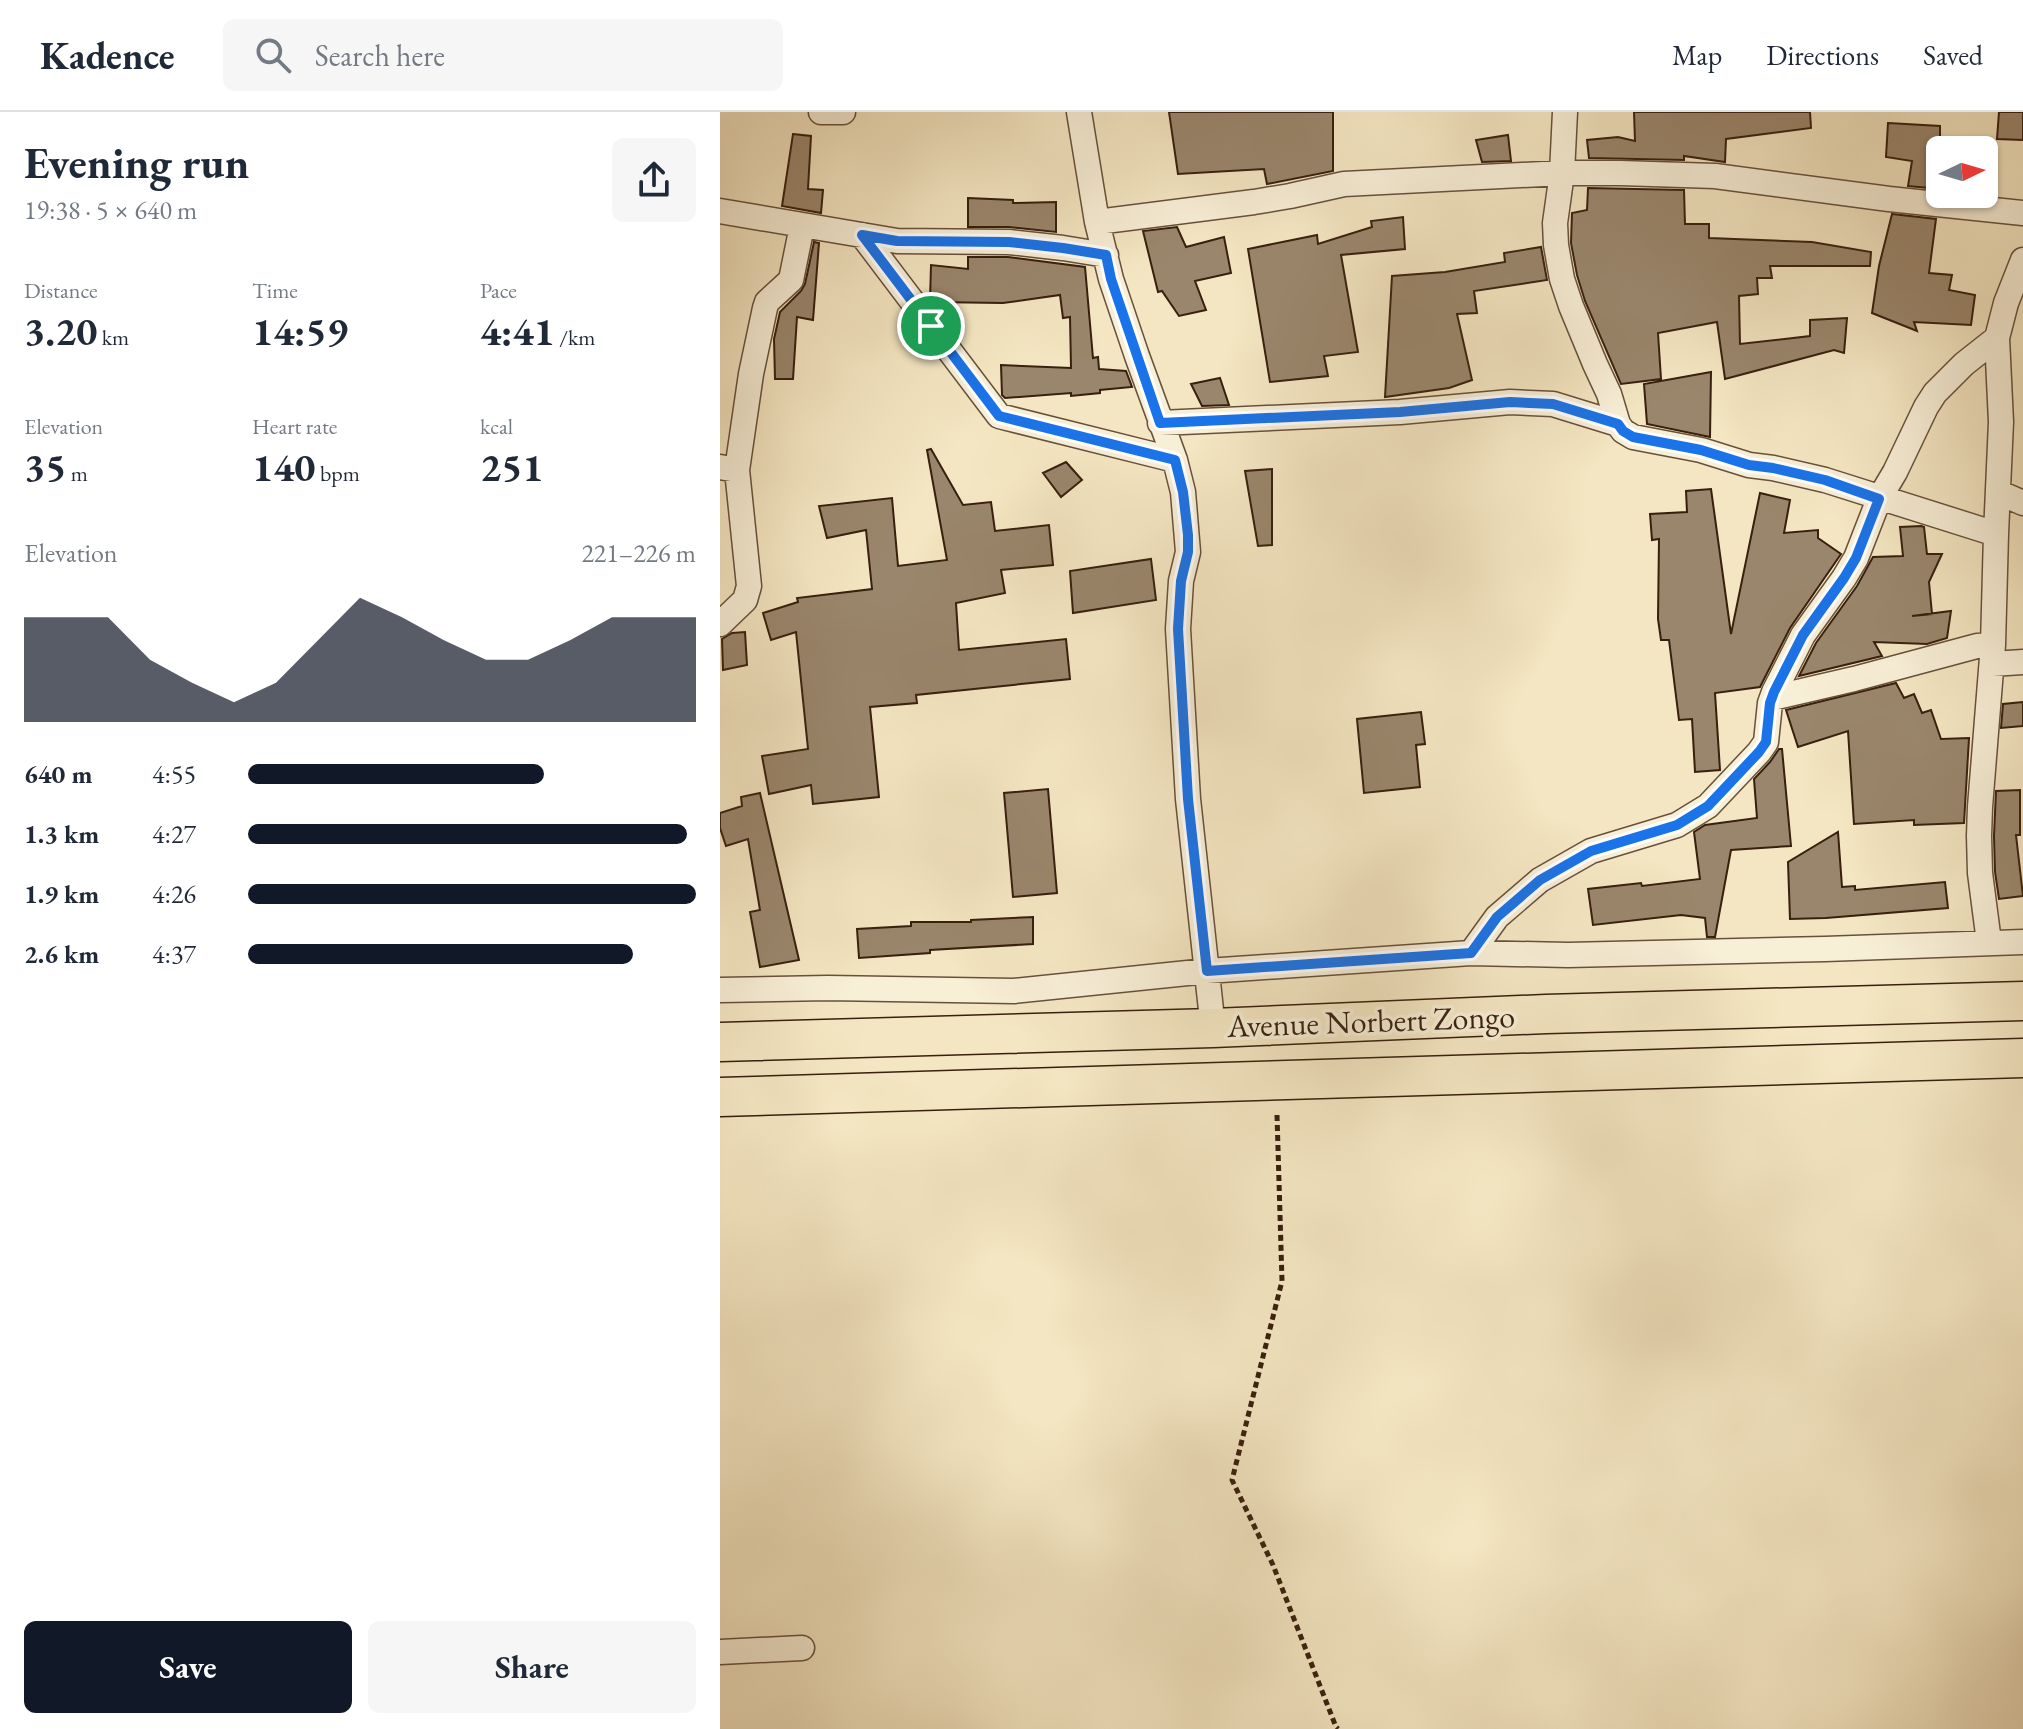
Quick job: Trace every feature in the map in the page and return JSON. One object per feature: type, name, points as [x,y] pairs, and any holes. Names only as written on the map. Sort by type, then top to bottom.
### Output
[{"type":"main road","name":"Avenue Norbert Zongo","points":[[720,1042],[2023,1001]]},
{"type":"main road","name":"Avenue Norbert Zongo","points":[[720,1097],[2023,1058]]},
{"type":"street","points":[[821,112],[843,112]]},
{"type":"street","points":[[1079,112],[1097,222],[1111,279],[1175,460],[1183,492],[1188,552],[1181,581],[1178,629],[1188,799],[1213,1028]]},
{"type":"street","points":[[1565,112],[1562,173],[1555,223],[1562,279],[1623,431],[1633,437],[1825,480],[1996,534]]},
{"type":"street","points":[[1097,222],[1266,200],[1344,184],[1562,173],[1715,176],[2023,213]]},
{"type":"street","points":[[720,211],[897,241],[1009,242],[1106,255]]},
{"type":"street","points":[[720,624],[745,600],[749,586],[728,468],[765,308],[767,302],[791,280],[802,226]]},
{"type":"street","points":[[862,235],[999,416],[1175,460]]},
{"type":"street","points":[[1989,942],[1980,873],[1979,836],[1992,654],[2002,407],[1997,338],[2006,303],[2023,260]]},
{"type":"street","points":[[1471,953],[1497,917],[1540,880],[1591,851],[1677,825],[1708,806],[1762,748],[1772,698],[1803,635],[1856,558],[1879,499],[1935,393],[1964,364],[1997,338]]},
{"type":"street","points":[[1160,423],[1400,412],[1510,402],[1553,404],[1618,424]]},
{"type":"street","points":[[1998,492],[2023,503]]},
{"type":"street","points":[[1772,698],[1977,646],[1992,654],[2023,662]]},
{"type":"street","points":[[720,990],[1014,991],[1207,971],[1471,953],[1598,955],[2023,942]]},
{"type":"street","points":[[720,1652],[802,1648]]},
{"type":"path","points":[[1276,1081],[1282,1281],[1232,1480],[1273,1565],[1337,1728]]},
{"type":"building","points":[[1169,112],[1333,112],[1333,171],[1267,184],[1264,169],[1178,174]]},
{"type":"building","points":[[1634,112],[1810,112],[1811,128],[1726,139],[1725,162],[1684,156],[1684,160],[1589,158],[1587,140],[1618,137],[1635,141]]},
{"type":"building","points":[[1999,112],[2023,112],[2023,140],[1998,139]]},
{"type":"building","points":[[1888,123],[1940,126],[1940,136],[1926,136],[1926,188],[1908,186],[1912,161],[1886,157]]},
{"type":"building","points":[[793,134],[811,136],[808,189],[823,190],[821,213],[782,206]]},
{"type":"building","points":[[1508,135],[1511,161],[1482,162],[1476,140]]},
{"type":"building","points":[[1588,188],[1684,190],[1685,224],[1709,224],[1709,238],[1812,242],[1871,252],[1870,266],[1770,266],[1772,278],[1757,278],[1758,294],[1739,296],[1740,344],[1810,336],[1810,320],[1847,318],[1844,353],[1834,350],[1725,379],[1717,322],[1658,333],[1661,379],[1621,384],[1585,301],[1571,243],[1572,213],[1587,210]]},
{"type":"building","points":[[968,198],[1013,200],[1013,203],[1056,202],[1056,232],[968,227]]},
{"type":"building","points":[[1892,214],[1936,219],[1929,273],[1952,275],[1949,290],[1975,295],[1971,325],[1914,322],[1917,331],[1872,313],[1879,266]]},
{"type":"building","points":[[1403,217],[1405,249],[1341,255],[1358,352],[1324,356],[1328,376],[1270,382],[1248,249],[1317,235],[1318,244],[1372,227],[1371,221]]},
{"type":"building","points":[[1177,227],[1186,247],[1224,237],[1231,273],[1195,281],[1206,310],[1179,316],[1162,291],[1158,292],[1143,231]]},
{"type":"building","points":[[814,242],[819,243],[813,320],[797,317],[793,379],[775,379],[774,339],[780,312],[805,284]]},
{"type":"building","points":[[1541,247],[1547,280],[1474,291],[1477,313],[1457,314],[1472,380],[1449,388],[1385,397],[1392,276],[1445,272],[1505,262],[1504,253]]},
{"type":"building","points":[[968,257],[1008,257],[1085,267],[1093,358],[1098,357],[1099,369],[1126,371],[1132,387],[1071,396],[1071,393],[1005,398],[1002,395],[1001,365],[1071,368],[1070,317],[1063,318],[1060,295],[1003,303],[932,302],[931,265],[968,269]]},
{"type":"building","points":[[1711,372],[1710,437],[1647,424],[1644,384]]},
{"type":"building","points":[[1220,378],[1229,405],[1202,406],[1191,384]]},
{"type":"building","points":[[931,449],[963,505],[991,502],[995,531],[1049,525],[1053,565],[1001,570],[1005,593],[956,603],[959,650],[1066,639],[1070,679],[916,695],[917,703],[870,707],[879,797],[813,804],[811,785],[769,794],[762,756],[808,749],[796,632],[771,640],[763,613],[798,602],[797,598],[872,589],[866,530],[827,538],[819,506],[892,498],[898,566],[947,560],[927,450]]},
{"type":"building","points":[[1066,462],[1082,480],[1061,497],[1043,473]]},
{"type":"building","points":[[1272,469],[1272,545],[1258,546],[1245,471]]},
{"type":"building","points":[[1711,489],[1731,634],[1760,493],[1790,500],[1784,533],[1818,530],[1818,538],[1841,554],[1790,628],[1760,687],[1715,693],[1720,770],[1695,772],[1692,719],[1679,720],[1669,640],[1661,640],[1658,619],[1659,539],[1652,540],[1650,514],[1687,512],[1686,491]]},
{"type":"building","points":[[1900,527],[1924,527],[1927,554],[1942,554],[1929,582],[1932,613],[1951,611],[1947,638],[1927,644],[1874,642],[1882,656],[1799,676],[1816,643],[1857,586],[1873,557],[1903,556]]},
{"type":"building","points":[[1151,559],[1156,600],[1073,613],[1070,571]]},
{"type":"building","points":[[745,632],[747,665],[723,670],[722,639],[732,633]]},
{"type":"building","points":[[1896,683],[1904,698],[1914,694],[1922,713],[1931,710],[1941,739],[1969,738],[1964,823],[1914,825],[1914,820],[1854,824],[1848,731],[1798,747],[1786,710]]},
{"type":"building","points":[[2023,702],[2023,726],[2001,728],[2003,704]]},
{"type":"building","points":[[1421,712],[1425,744],[1416,745],[1420,787],[1364,793],[1357,719]]},
{"type":"building","points":[[1782,749],[1791,846],[1731,850],[1715,937],[1707,937],[1705,918],[1681,915],[1593,925],[1588,889],[1700,879],[1694,832],[1705,825],[1757,818],[1754,779]]},
{"type":"building","points":[[1048,789],[1057,893],[1013,897],[1004,793]]},
{"type":"building","points":[[2020,790],[2020,835],[2016,835],[2023,896],[1999,899],[1994,836],[1996,791]]},
{"type":"building","points":[[760,793],[799,960],[760,967],[750,912],[760,910],[748,839],[726,846],[720,828],[720,813],[742,806],[741,797]]},
{"type":"building","points":[[1838,832],[1842,887],[1855,886],[1855,890],[1945,882],[1948,908],[1790,919],[1788,862]]},
{"type":"building","points":[[1033,917],[1033,944],[859,958],[857,929],[911,926],[911,922],[971,922]]},
{"type":"route","points":[[862,235],[897,241],[1009,242],[1106,255],[1111,279],[1160,423],[1400,412],[1510,402],[1553,404],[1618,424],[1633,437],[1825,480],[1879,499],[1856,558],[1803,635],[1774,692],[1765,743],[1708,806],[1677,825],[1591,851],[1540,880],[1497,917],[1471,953],[1207,971],[1188,799],[1178,629],[1188,535],[1183,492],[1175,460],[999,416],[931,326],[862,235]]}]
